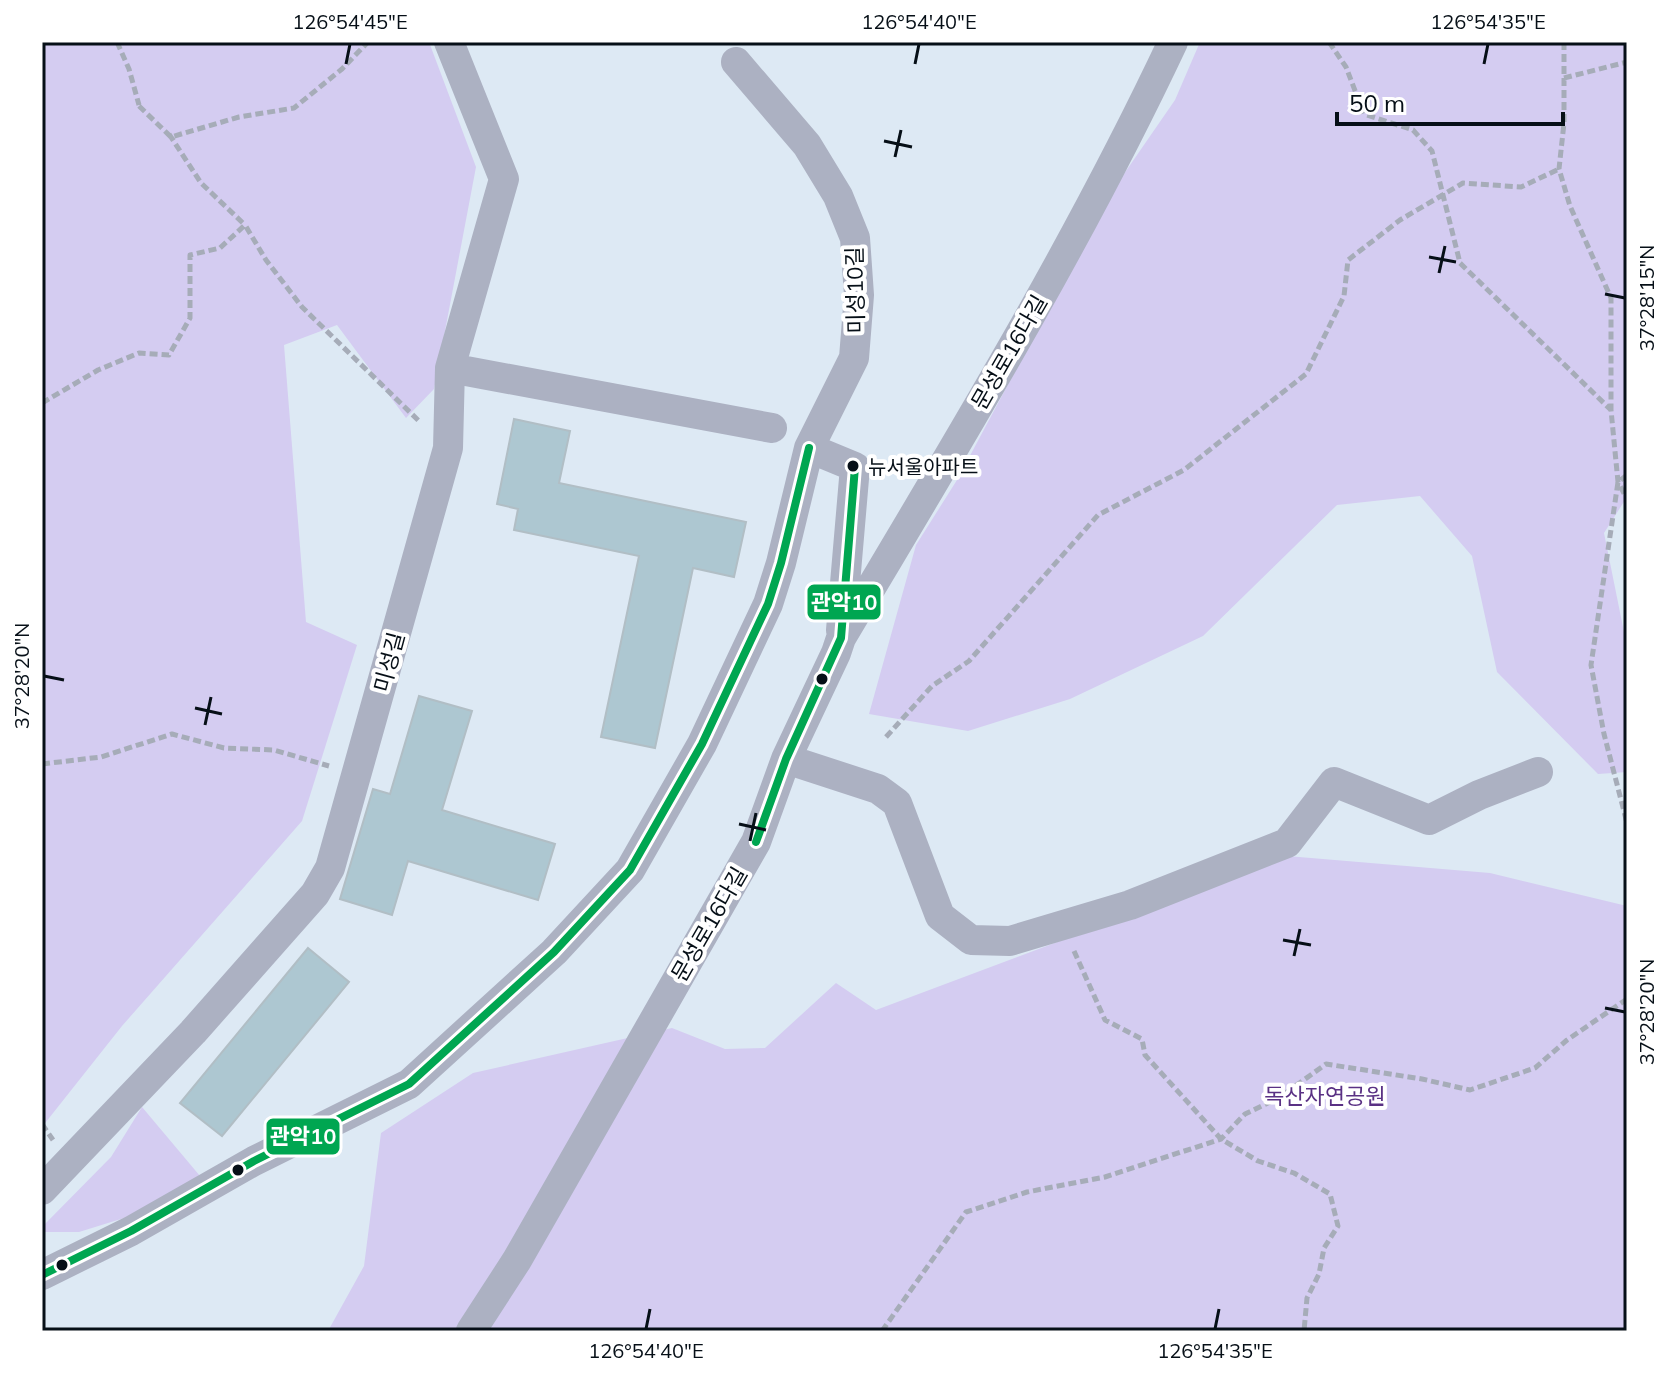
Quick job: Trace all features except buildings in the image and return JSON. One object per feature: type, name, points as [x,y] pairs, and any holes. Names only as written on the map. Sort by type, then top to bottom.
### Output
[{"type":"street","name":"미성길","points":[[42,1190],[193,1032],[315,894],[330,868],[448,448],[450,368],[504,179],[449,42]]},
{"type":"street","name":"문성로16다길","points":[[471,1331],[517,1260],[756,842],[786,759],[841,638],[980,404],[1069,246],[1173,42]]},
{"type":"street","name":"미성10길","points":[[42,1275],[131,1231],[254,1161],[409,1084],[554,952],[630,870],[702,744],[741,667],[768,604],[781,563],[809,448],[854,358],[859,295],[855,238],[838,196],[807,145],[736,62]]},
{"type":"street","points":[[450,368],[772,428]]},
{"type":"street","points":[[809,448],[855,467],[841,638]]},
{"type":"street","points":[[786,759],[878,789],[897,803],[940,916],[971,940],[1010,941],[1130,905],[1287,843],[1334,782],[1429,820],[1479,795],[1538,772]]},
{"type":"path","points":[[117,42],[129,69],[139,106],[171,137],[201,183],[245,225],[266,260],[302,307],[448,448]]},
{"type":"path","points":[[171,137],[239,117],[294,108],[342,69],[368,42]]},
{"type":"path","points":[[1329,42],[1346,67],[1364,114],[1413,130],[1432,151],[1460,263],[1611,410]]},
{"type":"path","points":[[1564,42],[1564,123],[1559,169],[1570,206],[1611,298],[1611,410],[1618,482],[1591,665],[1604,734],[1627,823]]},
{"type":"path","points":[[1564,78],[1627,62]]},
{"type":"path","points":[[886,737],[932,686],[969,661],[1098,515],[1184,470],[1306,374],[1344,296],[1348,260],[1400,220],[1463,183],[1521,187],[1559,169]]},
{"type":"path","points":[[42,403],[98,370],[139,353],[169,355],[190,318],[190,255],[220,248],[245,225]]},
{"type":"path","points":[[1618,482],[1627,475]]},
{"type":"path","points":[[1618,482],[1627,499]]},
{"type":"path","points":[[42,764],[101,757],[172,734],[224,748],[274,750],[358,775]]},
{"type":"path","points":[[1064,925],[1105,1020],[1142,1039],[1145,1055],[1221,1139],[1258,1161],[1294,1173],[1330,1194],[1338,1226],[1324,1248],[1319,1274],[1307,1298],[1304,1331]]},
{"type":"path","points":[[882,1331],[966,1212],[1027,1192],[1105,1177],[1221,1139],[1245,1114],[1280,1097],[1326,1064],[1470,1090],[1535,1068],[1567,1040],[1627,999]]},
{"type":"path","points":[[1283,1331],[1290,1331]]},
{"type":"green space","points":[[42,42],[429,42],[476,167],[434,389],[406,418],[337,325],[284,345],[306,622],[357,645],[302,821],[122,1026],[42,1127]]},
{"type":"green space","points":[[1200,42],[1627,42],[1627,497],[1604,533],[1627,647],[1627,772],[1598,774],[1497,672],[1472,556],[1420,496],[1337,505],[1203,636],[1070,699],[968,731],[869,714],[916,545],[957,480],[1108,197],[1175,100]]},
{"type":"green space","name":"독산자연공원","points":[[1287,856],[1490,873],[1627,906],[1627,1331],[328,1331],[364,1266],[381,1133],[473,1073],[672,1028],[725,1049],[765,1048],[836,983],[876,1010]]},
{"type":"green space","points":[[142,1107],[200,1176],[150,1210],[79,1232],[42,1232],[42,1227],[111,1157]]},
{"type":"transit line","name":"관악10","points":[[42,1275],[131,1231],[254,1161],[409,1084],[554,952],[630,870],[702,744],[768,604],[809,448]]},
{"type":"transit line","name":"관악10","points":[[756,842],[786,759],[841,638],[853,466]]},
{"type":"place","name":"뉴서울아파트","points":[[853,466]]}]
